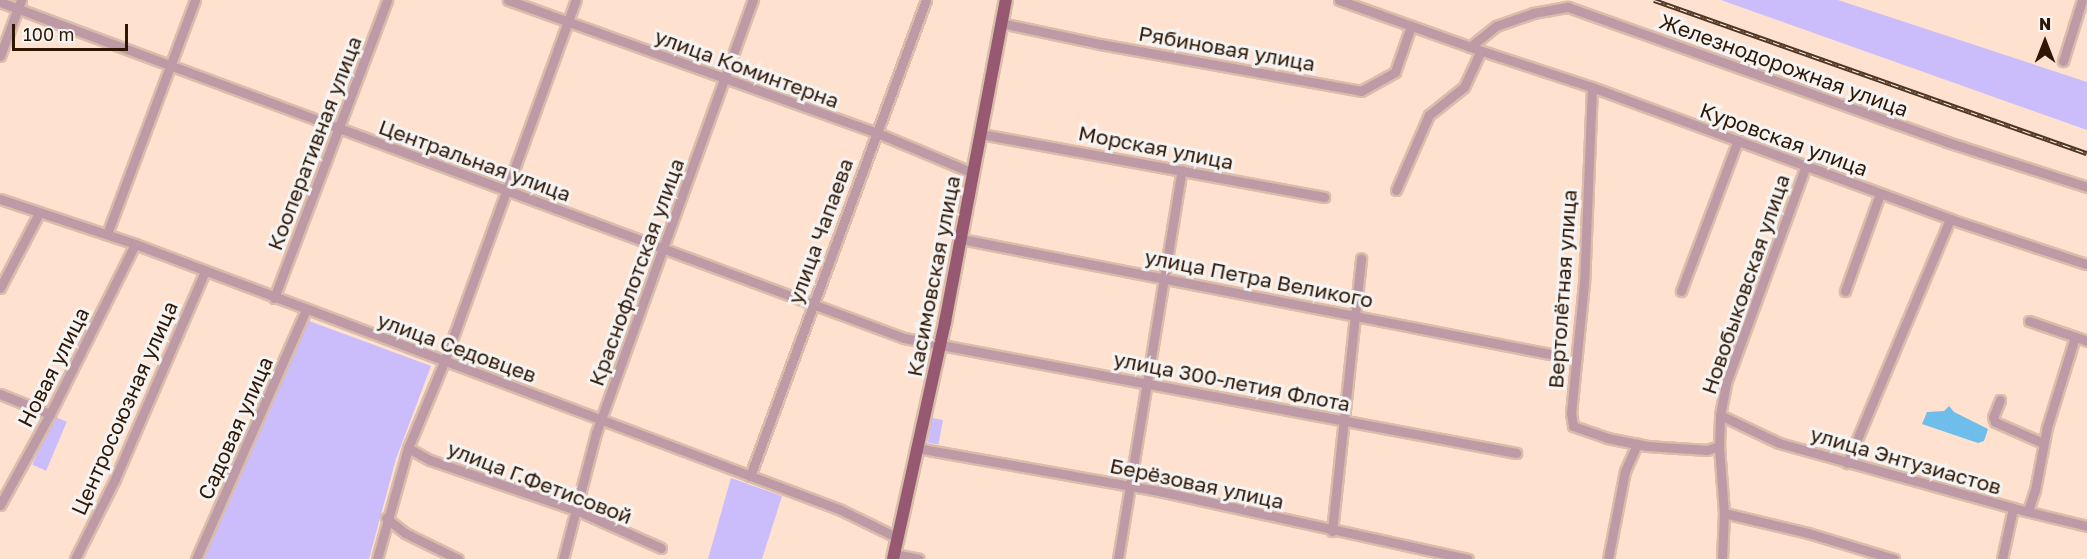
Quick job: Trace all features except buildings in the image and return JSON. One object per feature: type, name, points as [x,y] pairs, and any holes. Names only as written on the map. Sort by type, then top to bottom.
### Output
[{"type":"main road","name":"Касимовская улица","points":[[894,557],[940,346],[1006,0]]},
{"type":"street","points":[[107,234],[195,0]]},
{"type":"street","name":"Кооперативная улица","points":[[274,298],[387,0]]},
{"type":"street","name":"улица Коминтерна","points":[[508,0],[567,24],[875,132],[973,173]]},
{"type":"street","points":[[377,559],[386,518],[408,448],[444,362],[576,0]]},
{"type":"street","name":"Краснофлотская улица","points":[[563,559],[601,420],[753,0]]},
{"type":"street","name":"улица Чапаева","points":[[750,476],[875,132],[926,0]]},
{"type":"street","points":[[1340,0],[1470,47]]},
{"type":"street","points":[[2063,60],[2082,0]]},
{"type":"street","name":"Центральная улица","points":[[0,2],[20,4],[171,65],[812,305],[906,339],[940,346]]},
{"type":"street","points":[[0,56],[20,4]]},
{"type":"street","name":"Железнодорожная улица","points":[[1470,47],[1496,26],[1533,13],[1568,7],[1947,142],[2087,187]]},
{"type":"street","name":"Рябиновая улица","points":[[1001,23],[1100,44],[1361,91],[1395,72],[1411,26]]},
{"type":"street","name":"Куровская улица","points":[[1470,47],[1592,87],[1880,194],[2086,264]]},
{"type":"street","points":[[1396,190],[1429,115],[1464,87],[1481,51]]},
{"type":"street","name":"Вертолётная улица","points":[[1592,87],[1584,283],[1572,423],[1577,430],[1637,444],[1707,450],[1719,446]]},
{"type":"street","name":"Морская улица","points":[[981,134],[1324,197]]},
{"type":"street","points":[[1681,291],[1738,140]]},
{"type":"street","name":"Новобыковская улица","points":[[1722,559],[1724,513],[1719,446],[1720,415],[1726,383],[1806,165]]},
{"type":"street","points":[[1118,559],[1128,486],[1182,170]]},
{"type":"street","points":[[1845,291],[1880,194]]},
{"type":"street","name":"улица Седовцев","points":[[0,199],[135,244],[841,510],[898,538]]},
{"type":"street","points":[[0,288],[39,213]]},
{"type":"street","points":[[1847,463],[1950,219]]},
{"type":"street","name":"улица Петра Великого","points":[[961,239],[1550,354]]},
{"type":"street","name":"Новая улица","points":[[0,505],[50,414],[135,244]]},
{"type":"street","points":[[1332,531],[1353,315],[1361,259]]},
{"type":"street","name":"Центросоюзная улица","points":[[75,559],[115,479],[205,271]]},
{"type":"street","name":"Садовая улица","points":[[196,559],[306,310]]},
{"type":"street","points":[[2029,321],[2087,341]]},
{"type":"street","points":[[2028,511],[2037,482],[2043,443],[2075,337]]},
{"type":"street","name":"улица 300-летия Флота","points":[[940,346],[1516,453]]},
{"type":"street","points":[[0,394],[50,414]]},
{"type":"street","points":[[2000,400],[1993,417],[1995,423],[2043,443]]},
{"type":"street","name":"улица Энтузиастов","points":[[1720,415],[1779,442],[1847,463],[2087,526]]},
{"type":"street","points":[[1608,559],[1625,471],[1637,444]]},
{"type":"street","name":"улица Г.Фетисовой","points":[[408,448],[430,460],[576,510],[661,548]]},
{"type":"street","name":"Берёзовая улица","points":[[918,448],[1128,486],[1468,559]]},
{"type":"street","points":[[2002,559],[2013,508]]},
{"type":"street","points":[[1724,513],[1808,533],[1894,559]]},
{"type":"street","points":[[386,518],[405,533],[458,559]]},
{"type":"street","points":[[894,557],[919,559]]},
{"type":"shaded area","points":[[1721,0],[1838,0],[2087,82],[2087,130]]},
{"type":"shaded area","points":[[309,321],[431,366],[396,459],[369,559],[199,559]]},
{"type":"shaded area","points":[[53,416],[67,422],[46,471],[32,465]]},
{"type":"shaded area","points":[[932,418],[943,420],[938,445],[928,443]]},
{"type":"shaded area","points":[[731,478],[782,496],[762,559],[708,559]]},
{"type":"water","points":[[1949,406],[1954,412],[1988,429],[1984,441],[1978,443],[1922,424],[1927,412],[1944,411]]},
{"type":"railway","points":[[1654,0],[2087,153]]}]
